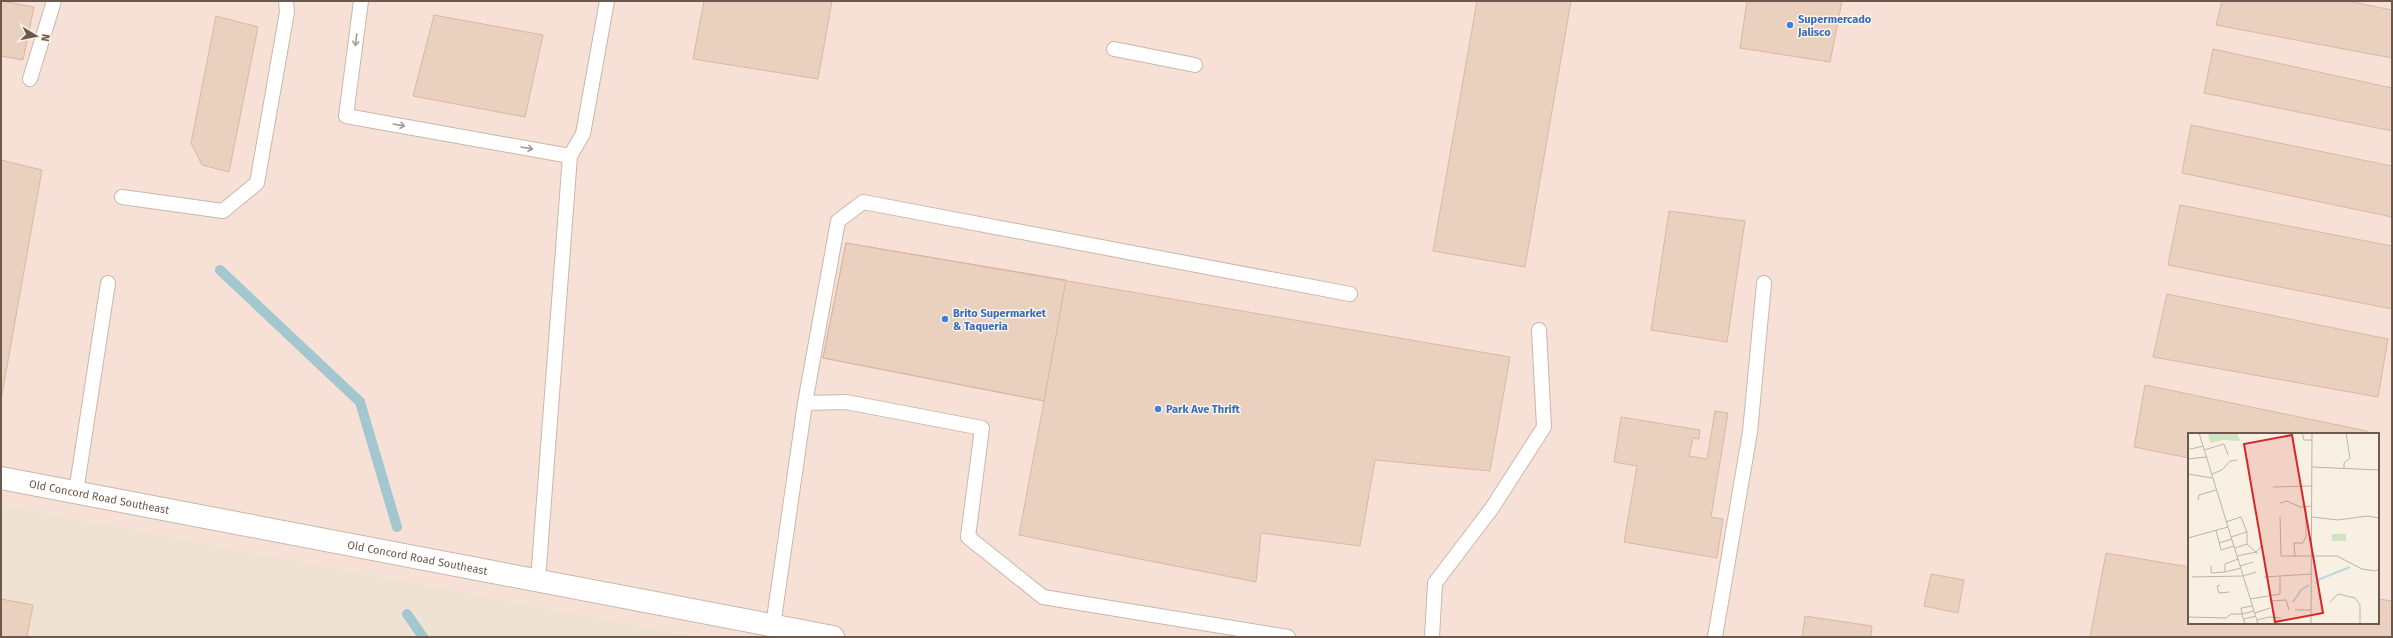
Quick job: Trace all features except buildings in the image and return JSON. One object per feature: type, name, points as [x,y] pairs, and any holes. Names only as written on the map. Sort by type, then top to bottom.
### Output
[{"type":"street","name":"Old Concord Road Southeast","points":[[1,478],[538,580],[772,632],[833,637]]},
{"type":"lane","points":[[30,79],[54,1]]},
{"type":"lane","points":[[122,197],[223,211],[257,184],[287,12],[286,1]]},
{"type":"lane","points":[[361,1],[346,116],[570,156]]},
{"type":"lane","points":[[538,580],[570,156],[583,134],[607,1]]},
{"type":"lane","points":[[1114,49],[1195,65]]},
{"type":"lane","points":[[772,632],[805,403],[838,220],[863,202],[1350,294]]},
{"type":"lane","points":[[76,492],[108,283]]},
{"type":"lane","points":[[1715,637],[1750,432],[1764,283]]},
{"type":"lane","points":[[1432,637],[1436,583],[1492,508],[1544,427],[1539,330]]},
{"type":"lane","points":[[805,403],[846,402],[982,428],[968,537],[1043,597],[1288,637]]},
{"type":"shaded area","points":[[1,1],[2392,1],[2392,637],[701,637],[1,504]]},
{"type":"shaded area","points":[[1,504],[701,637],[1,637]]},
{"type":"waterway","points":[[220,270],[360,402],[397,527]]},
{"type":"waterway","points":[[407,614],[423,637]]},
{"type":"place","name":"Supermercado Jalisco","points":[[1790,25]]},
{"type":"place","name":"Brito Supermarket & Taqueria","points":[[945,319]]},
{"type":"place","name":"Park Ave Thrift","points":[[1158,409]]}]
